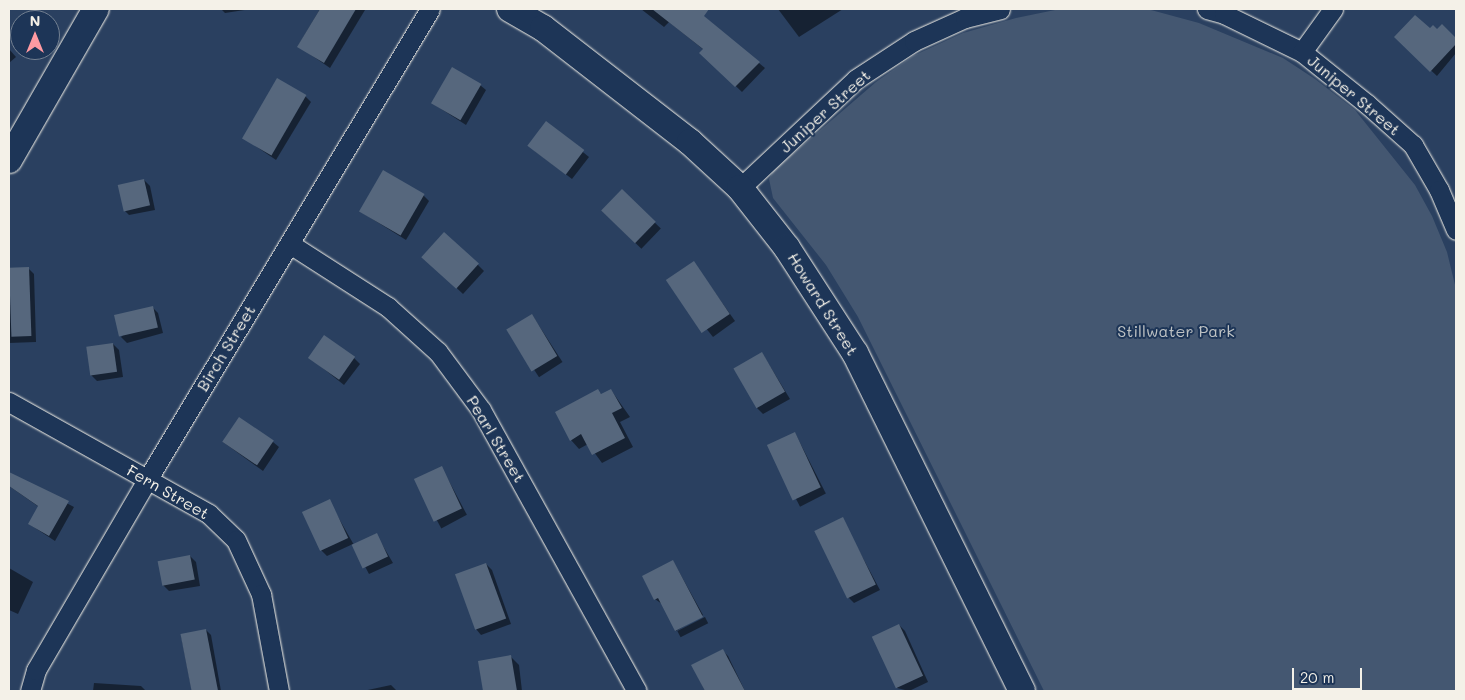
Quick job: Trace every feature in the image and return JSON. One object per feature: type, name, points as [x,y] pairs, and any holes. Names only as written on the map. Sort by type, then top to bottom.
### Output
[{"type":"street","points":[[9,160],[96,9]]},
{"type":"street","name":"Birch Street","points":[[30,691],[36,670],[147,480],[430,9]]},
{"type":"street","name":"Howard Street","points":[[510,9],[543,28],[690,142],[740,188],[787,248],[855,353],[1022,691]]},
{"type":"street","name":"Juniper Street","points":[[740,188],[856,79],[914,41],[965,18],[1000,9]]},
{"type":"street","name":"Juniper Street","points":[[1207,9],[1224,14],[1302,52],[1412,145],[1439,190],[1456,230]]},
{"type":"street","points":[[1302,52],[1333,9]]},
{"type":"street","name":"Pearl Street","points":[[290,244],[388,307],[438,352],[481,410],[637,691]]},
{"type":"street","name":"Fern Street","points":[[9,402],[208,514],[236,540],[261,594],[279,691]]},
{"type":"green space","name":"Stillwater Park","points":[[1055,10],[1151,10],[1199,23],[1283,58],[1315,79],[1355,110],[1415,185],[1432,216],[1447,252],[1456,289],[1456,691],[1044,691],[858,317],[826,265],[773,198],[769,179],[774,170],[876,82],[913,56],[963,33],[1016,18]]},
{"type":"building","points":[[320,9],[356,9],[324,63],[297,47]]},
{"type":"building","points":[[652,9],[709,9],[704,16],[760,62],[735,87],[699,53],[703,49]]},
{"type":"building","points":[[1415,15],[1430,28],[1433,25],[1437,29],[1442,24],[1456,38],[1456,44],[1430,72],[1394,37]]},
{"type":"building","points":[[452,67],[481,84],[460,120],[431,103]]},
{"type":"building","points":[[277,78],[306,95],[271,156],[242,139]]},
{"type":"building","points":[[546,121],[584,150],[566,175],[527,146]]},
{"type":"building","points":[[383,170],[425,194],[401,236],[359,212]]},
{"type":"building","points":[[144,179],[150,205],[124,211],[118,185]]},
{"type":"building","points":[[622,189],[656,222],[635,243],[601,211]]},
{"type":"building","points":[[444,232],[479,263],[456,289],[421,257]]},
{"type":"building","points":[[694,261],[730,314],[702,333],[666,280]]},
{"type":"building","points":[[29,267],[31,336],[11,337],[9,268]]},
{"type":"building","points":[[153,306],[158,327],[119,336],[114,315]]},
{"type":"building","points":[[532,314],[557,356],[532,371],[506,329]]},
{"type":"building","points":[[324,335],[355,357],[339,380],[308,358]]},
{"type":"building","points":[[113,343],[117,372],[90,375],[86,347]]},
{"type":"building","points":[[762,352],[785,392],[756,408],[733,369]]},
{"type":"building","points":[[598,389],[601,394],[611,389],[622,408],[612,413],[625,438],[592,455],[581,434],[570,441],[555,412]]},
{"type":"building","points":[[239,417],[274,440],[257,465],[222,442]]},
{"type":"building","points":[[795,432],[821,487],[793,500],[767,445]]},
{"type":"building","points":[[442,466],[462,509],[434,522],[414,479]]},
{"type":"building","points":[[9,472],[69,501],[49,536],[28,524],[38,506],[9,486]]},
{"type":"building","points":[[330,499],[348,538],[320,551],[302,512]]},
{"type":"building","points":[[843,517],[876,584],[847,598],[814,531]]},
{"type":"building","points":[[377,533],[388,557],[363,568],[352,545]]},
{"type":"building","points":[[190,555],[195,580],[162,586],[158,561]]},
{"type":"building","points":[[673,560],[703,617],[675,631],[658,598],[654,600],[642,576]]},
{"type":"building","points":[[486,563],[506,618],[475,630],[455,574]]},
{"type":"building","points":[[899,624],[923,676],[896,688],[872,637]]},
{"type":"building","points":[[206,629],[218,691],[192,691],[180,634]]},
{"type":"building","points":[[723,649],[745,691],[705,691],[691,665]]},
{"type":"building","points":[[511,655],[517,691],[483,691],[478,661]]}]
